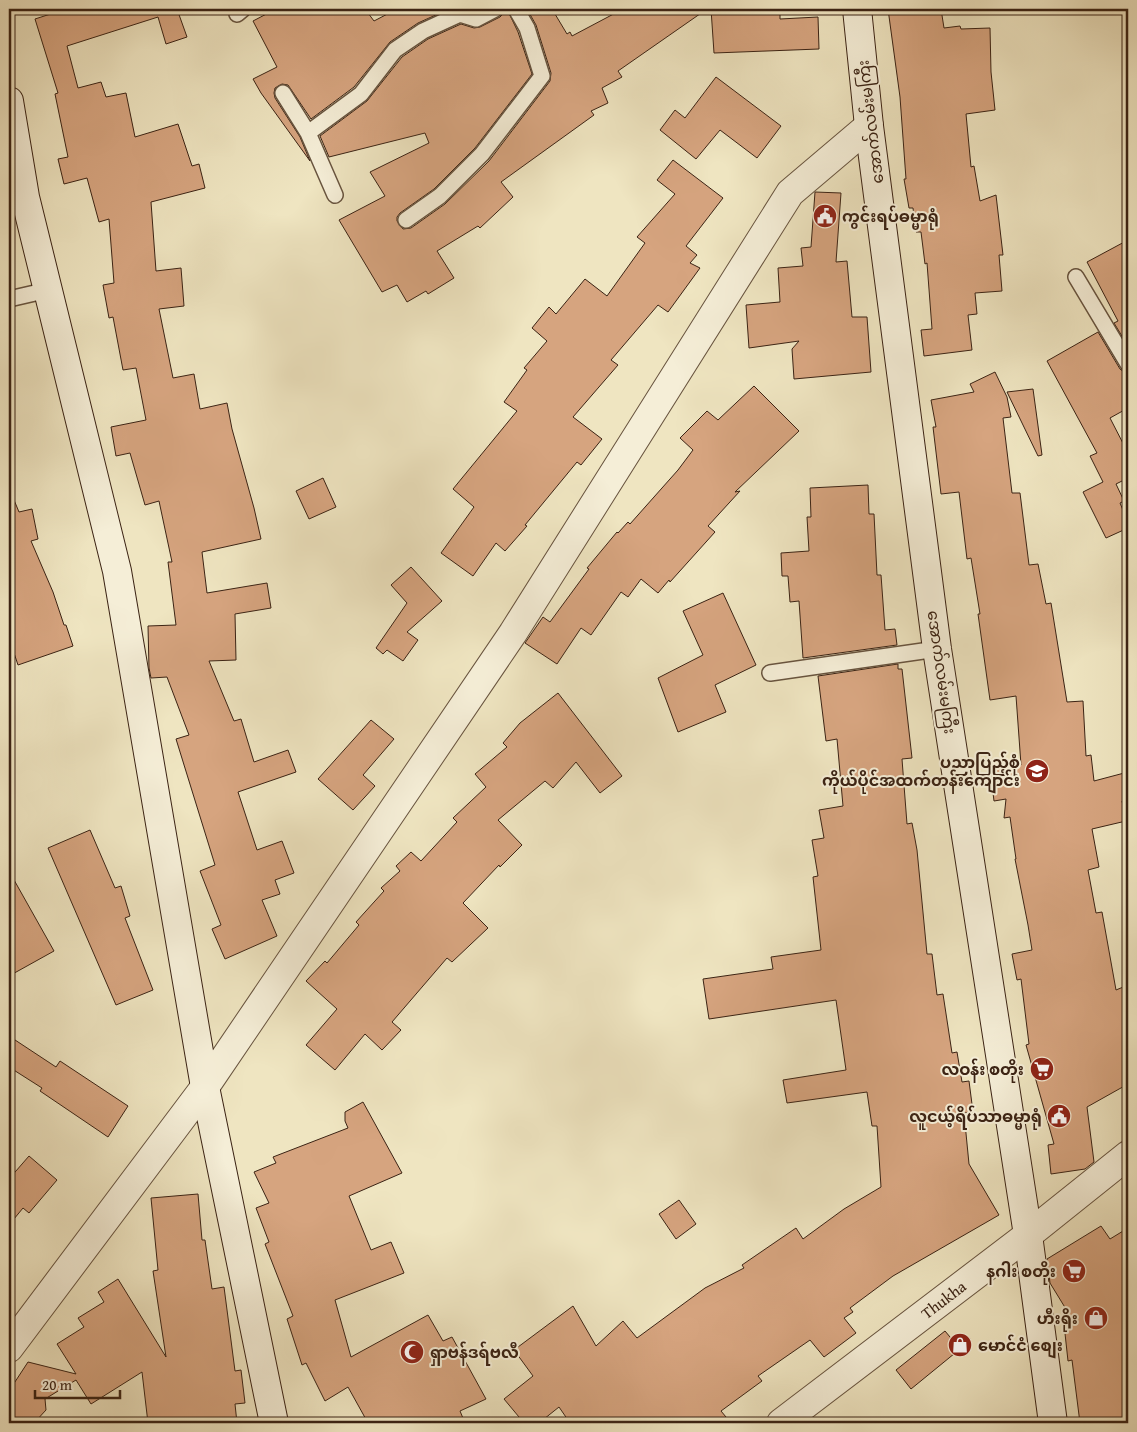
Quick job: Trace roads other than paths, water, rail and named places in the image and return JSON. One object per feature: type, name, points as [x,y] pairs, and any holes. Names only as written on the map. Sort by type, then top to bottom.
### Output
[{"type":"main road","name":"အောက်လမ်းမကြီး","points":[[857,9],[869,126],[938,649],[1028,1235],[1053,1423]]},
{"type":"main road","points":[[9,101],[25,197],[117,571],[205,1087],[274,1423]]},
{"type":"main road","points":[[9,1348],[205,1087],[513,633],[790,193],[869,126]]},
{"type":"main road","name":"Thukha","points":[[781,1423],[1028,1235],[1128,1155]]},
{"type":"lane","points":[[308,133],[361,94],[395,50],[423,31],[460,14],[476,19],[495,9]]},
{"type":"lane","points":[[406,220],[440,196],[482,154],[542,76],[527,28],[516,9]]},
{"type":"lane","points":[[283,93],[308,133],[335,195]]},
{"type":"lane","points":[[1076,277],[1128,364]]},
{"type":"lane","points":[[9,299],[48,290]]},
{"type":"lane","points":[[770,673],[938,649]]},
{"type":"place","name":"ကွင်းရပ်ဓမ္မာရုံ","points":[[825,216]]},
{"type":"place","name":"ပညာပြည့်စုံ ကိုယ်ပိုင်အထက်တန်းကျောင်း","points":[[1037,771]]},
{"type":"place","name":"လဝန်း စတိုး","points":[[1042,1069]]},
{"type":"place","name":"လူငယ့်ရိပ်သာဓမ္မာရုံ","points":[[1059,1116]]},
{"type":"place","name":"နဂါး စတိုး","points":[[1074,1271]]},
{"type":"place","name":"ဟီးရိုး","points":[[1096,1318]]},
{"type":"place","name":"မောင်ငံ စျေး","points":[[960,1345]]},
{"type":"place","name":"ရှာဗန်ဒရ်ဗလီ","points":[[412,1352]]}]
